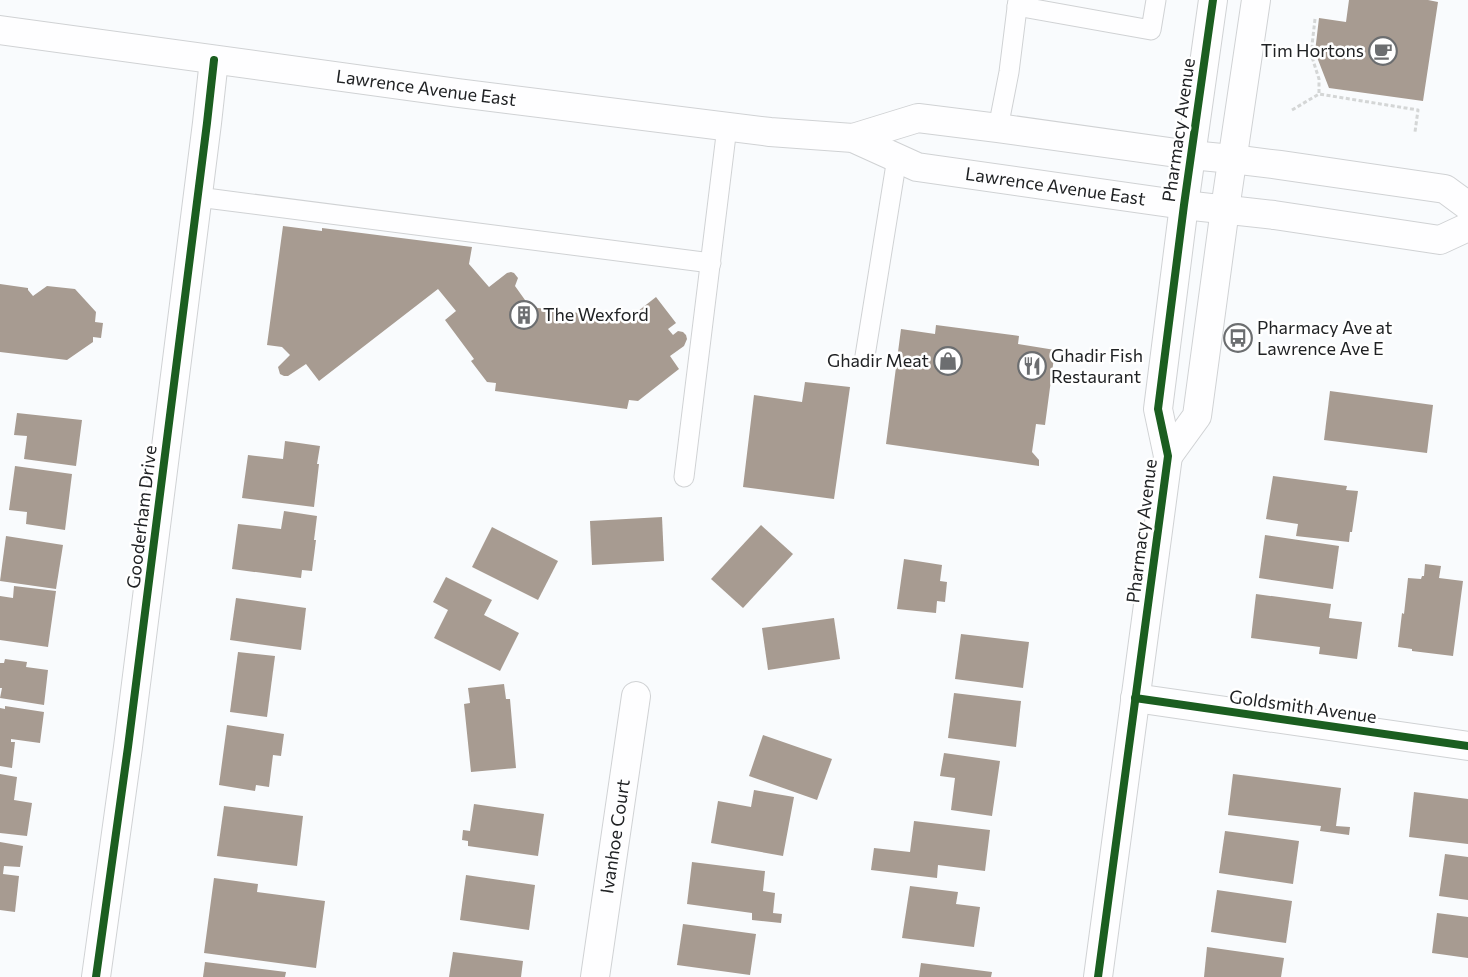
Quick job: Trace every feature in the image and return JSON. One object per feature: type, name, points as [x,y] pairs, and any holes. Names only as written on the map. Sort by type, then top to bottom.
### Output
[{"type":"street","name":"Pharmacy Avenue","points":[[1098,977],[1168,456],[1158,409],[1213,0]]},
{"type":"street","name":"Pharmacy Avenue","points":[[1168,456],[1198,416],[1232,158],[1256,0]]},
{"type":"street","name":"Lawrence Avenue East","points":[[0,30],[727,127],[853,138],[917,167],[1184,206],[1225,209],[1440,240],[1468,227]]},
{"type":"street","name":"Gooderham Drive","points":[[96,977],[127,757],[214,60]]},
{"type":"street","name":"Lawrence Avenue East","points":[[853,138],[918,118],[1191,155],[1232,158],[1446,189],[1468,206]]},
{"type":"street","name":"Ivanhoe Court","points":[[595,977],[636,696]]},
{"type":"street","name":"Goldsmith Avenue","points":[[1135,698],[1468,746]]},
{"type":"lane","points":[[998,128],[1009,72],[1017,3],[1151,30],[1156,0]]},
{"type":"lane","points":[[684,476],[727,127]]},
{"type":"lane","points":[[865,356],[897,158]]},
{"type":"lane","points":[[198,197],[711,263]]},
{"type":"path","points":[[1315,19],[1311,54],[1319,79],[1319,94]]},
{"type":"path","points":[[1292,110],[1319,94],[1418,110],[1415,132]]},
{"type":"building","points":[[1349,0],[1428,0],[1438,2],[1423,101],[1329,88],[1315,52],[1319,18],[1346,22]]},
{"type":"building","name":"The Wexford","points":[[283,226],[322,231],[322,228],[472,247],[469,264],[489,287],[507,273],[514,273],[518,278],[515,286],[530,307],[628,319],[656,297],[676,323],[668,329],[673,335],[678,331],[686,335],[687,339],[684,346],[670,356],[679,369],[638,401],[629,400],[627,409],[495,391],[496,383],[487,382],[471,361],[474,359],[445,320],[456,311],[438,289],[319,381],[306,364],[288,376],[284,376],[280,374],[278,367],[290,355],[282,347],[267,345]]},
{"type":"building","points":[[0,284],[28,288],[33,296],[47,286],[75,289],[96,312],[95,322],[103,323],[101,338],[93,337],[93,342],[67,360],[0,352]]},
{"type":"building","points":[[936,325],[1019,336],[1018,344],[1055,350],[1045,425],[1036,424],[1032,452],[1039,460],[1039,466],[886,444],[901,329],[935,334]]},
{"type":"building","points":[[805,382],[850,387],[834,499],[743,487],[754,395],[802,402]]},
{"type":"building","points":[[1330,391],[1433,405],[1427,453],[1324,440]]},
{"type":"building","points":[[17,413],[82,420],[76,466],[24,459],[27,436],[14,435]]},
{"type":"building","points":[[285,441],[320,446],[314,507],[242,498],[248,455],[283,459]]},
{"type":"building","points":[[15,466],[72,474],[65,530],[26,524],[27,512],[9,510]]},
{"type":"building","points":[[1273,476],[1347,486],[1346,490],[1358,491],[1349,542],[1296,536],[1298,524],[1266,519]]},
{"type":"building","points":[[284,511],[317,516],[312,571],[302,570],[301,578],[232,569],[238,524],[281,529]]},
{"type":"building","points":[[662,517],[664,561],[592,565],[590,521]]},
{"type":"building","points":[[761,525],[793,554],[743,608],[711,579]]},
{"type":"building","points":[[492,527],[558,561],[538,600],[472,567]]},
{"type":"building","points":[[1265,535],[1339,546],[1333,589],[1259,578]]},
{"type":"building","points":[[6,536],[63,545],[56,589],[0,581]]},
{"type":"building","points":[[904,559],[942,565],[940,581],[947,582],[945,602],[937,601],[936,613],[897,609]]},
{"type":"building","points":[[1425,564],[1441,566],[1439,578],[1463,581],[1453,656],[1412,651],[1412,649],[1398,647],[1408,578],[1421,579],[1424,576]]},
{"type":"building","points":[[446,577],[492,600],[484,615],[519,633],[500,671],[434,638],[448,610],[433,602]]},
{"type":"building","points":[[14,586],[56,591],[48,647],[0,640],[0,596],[13,598]]},
{"type":"building","points":[[1256,594],[1331,604],[1329,618],[1362,622],[1357,659],[1319,654],[1320,647],[1251,638]]},
{"type":"building","points":[[236,598],[306,608],[301,650],[230,640]]},
{"type":"building","points":[[834,618],[840,659],[768,670],[762,628]]},
{"type":"building","points":[[961,634],[1029,642],[1023,688],[955,679]]},
{"type":"building","points":[[238,652],[275,656],[267,717],[230,712]]},
{"type":"building","points":[[5,659],[27,662],[26,667],[48,670],[44,705],[0,698],[2,688],[0,688],[0,663],[4,663]]},
{"type":"building","points":[[504,684],[506,699],[510,699],[516,768],[471,772],[464,704],[470,703],[468,688]]},
{"type":"building","points":[[954,693],[1021,701],[1016,747],[948,738]]},
{"type":"building","points":[[5,706],[44,712],[40,743],[11,739],[11,742],[15,742],[12,768],[0,766],[0,708],[5,709]]},
{"type":"building","points":[[227,725],[284,734],[281,756],[273,755],[269,787],[256,785],[255,791],[219,785]]},
{"type":"building","points":[[763,735],[832,759],[817,800],[749,776]]},
{"type":"building","points":[[944,753],[1000,761],[992,816],[951,810],[955,778],[940,776]]},
{"type":"building","points":[[0,774],[17,777],[14,800],[32,803],[27,836],[0,833]]},
{"type":"building","points":[[1233,774],[1341,788],[1336,826],[1350,827],[1349,835],[1320,831],[1321,826],[1228,815]]},
{"type":"building","points":[[754,790],[794,797],[783,856],[711,843],[718,801],[751,807]]},
{"type":"building","points":[[1414,792],[1468,799],[1468,844],[1409,837]]},
{"type":"building","points":[[474,804],[544,814],[538,856],[468,846],[468,841],[462,840],[463,830],[470,831]]},
{"type":"building","points":[[224,806],[303,816],[297,866],[217,856]]},
{"type":"building","points":[[914,821],[990,830],[985,871],[938,865],[937,878],[871,870],[874,848],[910,852]]},
{"type":"building","points":[[1225,831],[1299,841],[1293,884],[1219,873]]},
{"type":"building","points":[[0,842],[23,846],[20,867],[4,866],[3,874],[19,876],[15,912],[0,910]]},
{"type":"building","points":[[1445,854],[1468,857],[1468,900],[1439,896]]},
{"type":"building","points":[[692,862],[765,871],[763,891],[775,893],[773,913],[782,914],[781,923],[752,920],[752,913],[687,904]]},
{"type":"building","points":[[466,875],[535,885],[529,930],[460,920]]},
{"type":"building","points":[[214,878],[258,884],[257,892],[325,901],[316,968],[204,953]]},
{"type":"building","points":[[910,886],[958,892],[956,904],[980,907],[974,947],[902,938]]},
{"type":"building","points":[[1217,890],[1292,901],[1286,943],[1211,932]]},
{"type":"building","points":[[1437,913],[1468,917],[1468,958],[1432,953]]},
{"type":"building","points":[[683,924],[756,934],[750,975],[677,965]]},
{"type":"building","points":[[1207,947],[1284,958],[1281,977],[1204,977]]},
{"type":"building","points":[[453,952],[523,961],[521,977],[449,977]]},
{"type":"building","points":[[205,962],[286,972],[285,977],[203,977]]},
{"type":"building","points":[[921,963],[992,972],[991,977],[919,977]]},
{"type":"cycle path","points":[[1098,977],[1168,456],[1158,409],[1213,0]]},
{"type":"cycle path","points":[[96,977],[128,747],[214,60]]},
{"type":"cycle path","points":[[1135,698],[1468,746]]},
{"type":"place","name":"Tim Hortons","points":[[1383,51]]},
{"type":"place","name":"The Wexford","points":[[524,315]]},
{"type":"place","name":"Pharmacy Ave at Lawrence Ave E","points":[[1238,338]]},
{"type":"place","name":"Ghadir Meat","points":[[948,361]]},
{"type":"place","name":"Ghadir Fish Restaurant","points":[[1032,366]]}]
